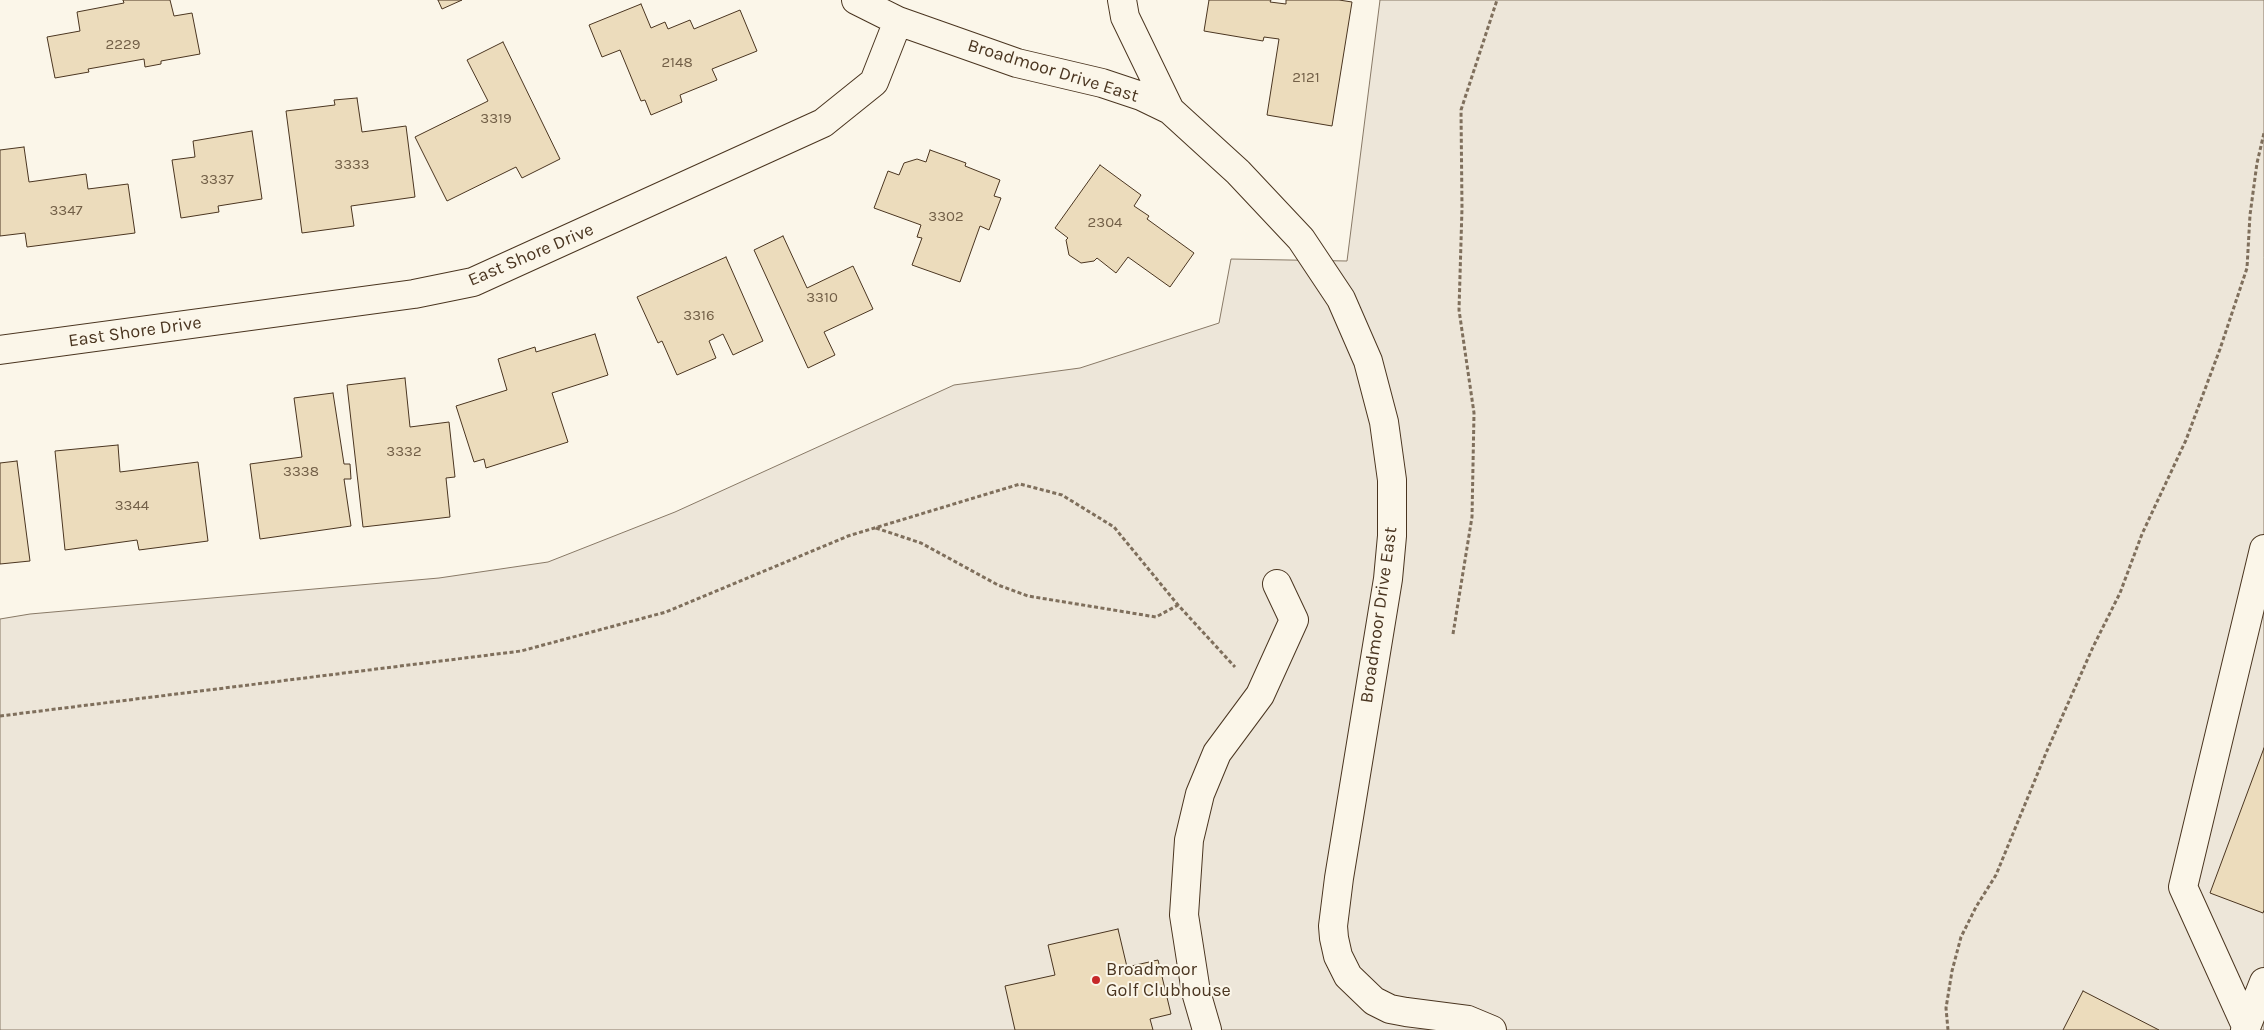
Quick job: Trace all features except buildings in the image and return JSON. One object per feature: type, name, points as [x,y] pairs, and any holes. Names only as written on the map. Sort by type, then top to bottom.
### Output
[{"type":"street","name":"Broadmoor Drive East","points":[[856,0],[898,21],[1017,63],[1102,82],[1141,96],[1170,110],[1238,172],[1301,238],[1340,299],[1368,362],[1384,422],[1392,480],[1392,536],[1388,579],[1333,926],[1338,956],[1353,981],[1374,1001],[1390,1009],[1468,1020],[1492,1030]]},
{"type":"street","points":[[1122,0],[1125,17],[1170,110]]},
{"type":"street","name":"East Shore Drive","points":[[0,350],[414,294],[473,282],[823,123],[874,82],[898,21]]},
{"type":"street","points":[[2246,1028],[2183,887],[2264,549]]},
{"type":"street","points":[[1207,1030],[1196,992],[1184,915],[1189,840],[1200,794],[1217,752],[1260,695],[1294,620],[1277,584]]},
{"type":"street","points":[[2246,1028],[2264,982]]},
{"type":"path","points":[[1453,634],[1472,517],[1474,413],[1459,310],[1462,208],[1461,110],[1497,0]]},
{"type":"path","points":[[1948,1030],[1946,1008],[1952,971],[1961,938],[1976,907],[1996,876],[2046,753],[2093,647],[2120,593],[2142,534],[2186,440],[2220,350],[2247,268],[2250,215],[2257,163],[2264,133]]},
{"type":"path","points":[[0,716],[521,651],[666,612],[848,536],[1020,484],[1062,495],[1114,528],[1178,605],[1260,695]]},
{"type":"path","points":[[876,528],[921,543],[998,585],[1028,596],[1156,617],[1178,605]]},
{"type":"shaded area","points":[[1380,0],[2264,0],[2264,1030],[0,1030],[0,619],[30,614],[439,578],[548,562],[675,512],[954,385],[1080,368],[1219,323],[1231,259],[1347,261]]},
{"type":"place","name":"Broadmoor Golf Clubhouse","points":[[1096,980]]}]
